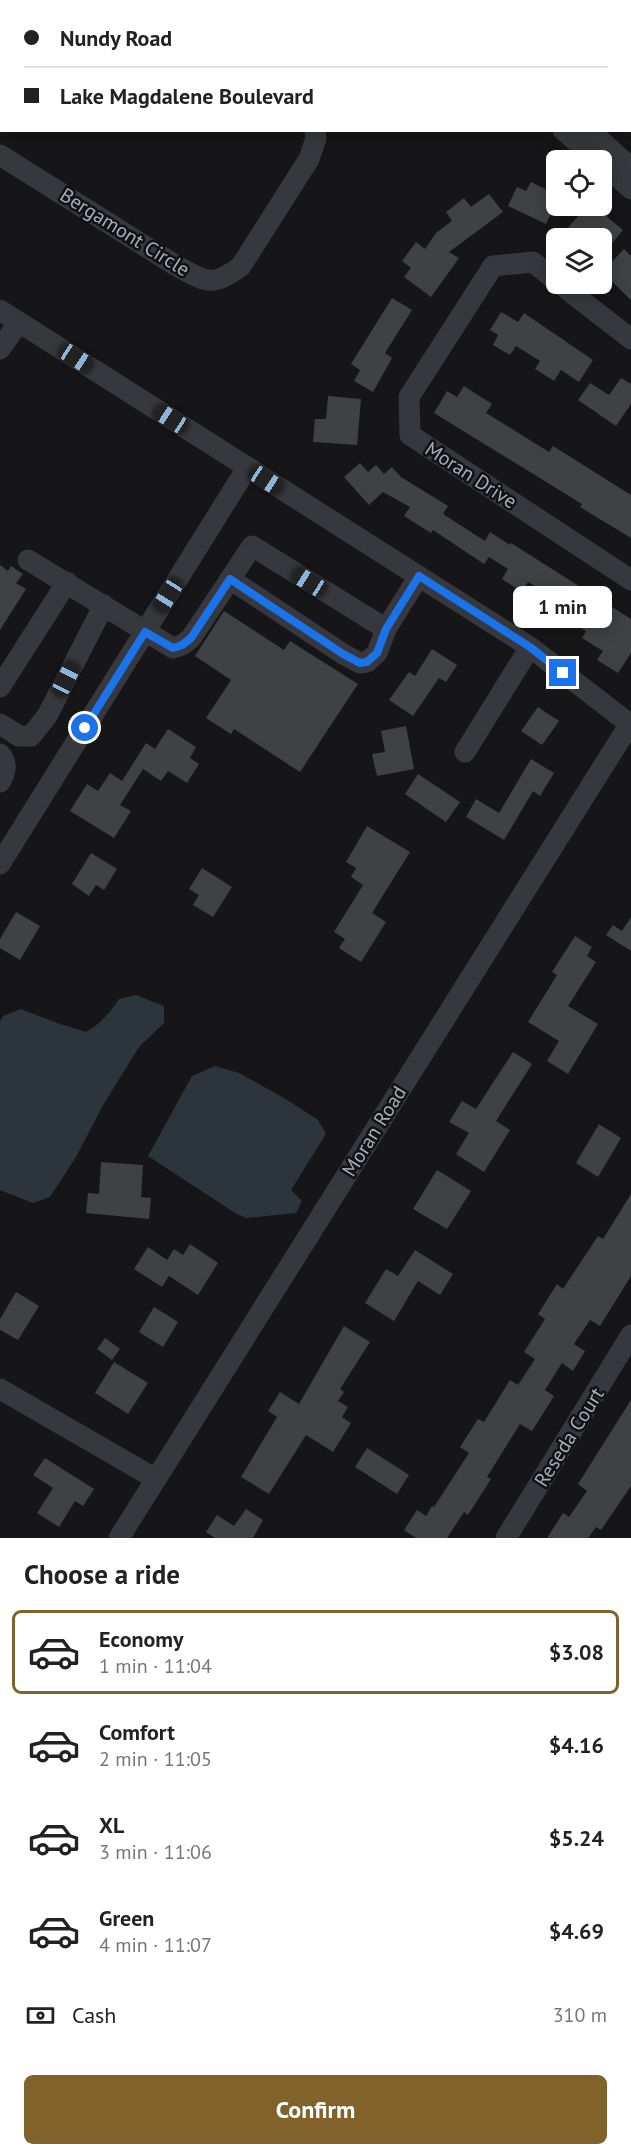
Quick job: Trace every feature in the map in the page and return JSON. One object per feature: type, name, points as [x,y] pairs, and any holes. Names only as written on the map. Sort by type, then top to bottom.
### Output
[{"type":"street","name":"Bergamont Circle","points":[[0,155],[175,265],[203,280],[215,281],[228,277],[241,267],[309,159],[316,138],[315,132]]},
{"type":"street","points":[[565,132],[586,150]]},
{"type":"street","points":[[591,132],[631,168]]},
{"type":"street","points":[[612,172],[631,189]]},
{"type":"street","name":"Moran Drive","points":[[546,273],[533,262],[493,266],[409,397],[410,435],[631,579]]},
{"type":"street","points":[[573,294],[631,339]]},
{"type":"street","points":[[0,310],[530,647],[631,724]]},
{"type":"street","points":[[0,350],[19,322]]},
{"type":"street","points":[[0,864],[247,468]]},
{"type":"street","points":[[28,560],[173,648],[191,638],[252,546],[386,629]]},
{"type":"street","points":[[230,579],[360,663],[367,662],[377,653],[386,629],[419,576]]},
{"type":"street","points":[[0,687],[67,582]]},
{"type":"street","points":[[0,724],[19,736],[31,735],[47,716],[104,605]]},
{"type":"street","points":[[465,752],[530,647]]},
{"type":"street","name":"Moran Road","points":[[119,1538],[631,724]]},
{"type":"street","points":[[0,754],[5,759],[6,769],[0,782]]},
{"type":"street","name":"Reseda Court","points":[[506,1538],[631,1335]]},
{"type":"street","points":[[0,1389],[156,1479]]},
{"type":"shaded area","points":[[136,995],[164,1006],[164,1023],[139,1047],[102,1107],[76,1157],[50,1197],[33,1203],[0,1190],[0,1021],[3,1016],[21,1009],[86,1032],[104,1018],[119,999]]},
{"type":"shaded area","points":[[215,1066],[239,1073],[284,1098],[318,1120],[326,1134],[291,1190],[302,1201],[296,1213],[246,1218],[148,1156],[192,1076]]},
{"type":"building","points":[[531,182],[546,189],[546,216],[550,216],[546,224],[508,206],[517,187],[526,191]]},
{"type":"building","points":[[489,194],[503,212],[449,252],[459,258],[431,297],[404,277],[411,268],[402,261],[416,242],[425,249],[436,233],[452,221],[446,212],[464,198],[471,207]]},
{"type":"building","points":[[578,216],[606,216],[623,230],[612,243],[612,228],[568,228]]},
{"type":"building","points":[[624,249],[631,256],[631,300],[612,282],[612,262]]},
{"type":"building","points":[[392,298],[412,310],[385,353],[392,358],[373,392],[354,381],[360,370],[351,364]]},
{"type":"building","points":[[501,312],[518,322],[524,313],[593,360],[579,382],[561,370],[554,381],[535,369],[540,361],[516,346],[510,355],[493,345],[498,335],[490,330]]},
{"type":"building","points":[[621,378],[631,384],[631,404],[616,426],[578,400],[590,383],[609,395]]},
{"type":"building","points":[[464,386],[492,404],[486,413],[549,452],[553,446],[631,495],[631,538],[580,507],[582,504],[434,413],[447,391],[457,397]]},
{"type":"building","points":[[328,396],[361,399],[357,445],[313,442],[315,419],[326,419]]},
{"type":"building","points":[[360,463],[368,472],[376,465],[384,474],[392,467],[401,477],[448,506],[443,514],[485,541],[490,532],[510,545],[511,543],[631,619],[631,653],[618,673],[597,660],[603,651],[582,638],[586,631],[553,611],[559,601],[528,582],[522,592],[502,579],[508,569],[489,557],[484,564],[433,530],[431,533],[404,516],[410,507],[383,492],[369,505],[344,477]]},
{"type":"building","points":[[0,565],[8,571],[11,566],[23,574],[16,583],[26,589],[0,630]]},
{"type":"building","points":[[224,611],[284,650],[290,641],[358,684],[300,772],[234,729],[231,734],[206,718],[231,680],[195,656]]},
{"type":"building","points":[[432,649],[457,665],[446,682],[439,678],[413,716],[389,700],[409,672],[415,676]]},
{"type":"building","points":[[538,707],[559,721],[542,745],[521,731]]},
{"type":"building","points":[[406,726],[414,769],[377,776],[372,754],[385,752],[381,731]]},
{"type":"building","points":[[168,729],[196,747],[190,758],[199,764],[187,783],[168,771],[161,781],[143,769],[120,805],[131,811],[114,838],[70,811],[87,784],[98,791],[110,773],[122,781],[146,743],[155,749]]},
{"type":"building","points":[[531,759],[554,773],[540,796],[533,791],[504,840],[466,817],[476,799],[499,813]]},
{"type":"building","points":[[418,774],[460,802],[446,822],[405,794]]},
{"type":"building","points":[[367,826],[410,852],[372,913],[386,922],[361,962],[339,948],[345,939],[334,932],[363,885],[351,877],[356,868],[346,862]]},
{"type":"building","points":[[91,853],[117,869],[104,890],[96,885],[89,896],[72,884]]},
{"type":"building","points":[[202,868],[232,887],[213,917],[193,905],[199,895],[189,889]]},
{"type":"building","points":[[16,912],[40,926],[20,960],[0,948],[0,939]]},
{"type":"building","points":[[631,917],[631,951],[606,935],[613,925],[622,931]]},
{"type":"building","points":[[575,936],[592,947],[587,956],[596,962],[568,1006],[598,1024],[568,1074],[547,1061],[559,1041],[528,1022],[557,975],[552,972]]},
{"type":"building","points":[[513,1052],[532,1064],[496,1121],[510,1130],[484,1172],[456,1154],[469,1133],[449,1122],[462,1101],[476,1109]]},
{"type":"building","points":[[599,1124],[621,1138],[598,1177],[576,1163]]},
{"type":"building","points":[[101,1162],[143,1165],[141,1197],[151,1198],[149,1219],[86,1213],[88,1193],[99,1194]]},
{"type":"building","points":[[437,1170],[471,1191],[447,1229],[413,1209]]},
{"type":"building","points":[[631,1194],[631,1276],[600,1326],[590,1320],[574,1344],[585,1351],[573,1371],[562,1363],[545,1390],[554,1396],[532,1431],[520,1424],[487,1477],[491,1479],[468,1515],[464,1512],[447,1538],[416,1538],[404,1530],[417,1510],[426,1516],[432,1506],[434,1507],[469,1453],[460,1447],[478,1419],[484,1422],[510,1380],[518,1385],[535,1359],[524,1352],[545,1319],[538,1314],[557,1284],[563,1289],[598,1236],[603,1239]]},
{"type":"building","points":[[190,1244],[218,1263],[198,1295],[169,1276],[162,1287],[134,1269],[148,1247],[167,1260],[174,1249],[183,1255]]},
{"type":"building","points":[[415,1250],[453,1274],[440,1295],[418,1281],[394,1321],[365,1303],[386,1269],[398,1276]]},
{"type":"building","points":[[16,1292],[39,1306],[18,1340],[0,1330],[0,1319]]},
{"type":"building","points":[[154,1307],[178,1322],[163,1347],[139,1332]]},
{"type":"building","points":[[344,1326],[370,1342],[340,1389],[344,1392],[338,1401],[348,1407],[342,1417],[351,1423],[333,1452],[306,1435],[269,1494],[241,1477],[277,1417],[268,1411],[280,1392],[299,1404]]},
{"type":"building","points":[[105,1338],[120,1349],[112,1360],[97,1349]]},
{"type":"building","points":[[114,1362],[148,1383],[128,1414],[95,1393]]},
{"type":"building","points":[[631,1400],[631,1486],[601,1530],[596,1527],[588,1538],[547,1538],[563,1513],[569,1517],[587,1491],[578,1484]]},
{"type":"building","points":[[367,1448],[409,1475],[397,1494],[355,1467]]},
{"type":"building","points":[[45,1458],[94,1489],[83,1506],[75,1501],[59,1527],[37,1513],[53,1488],[33,1475]]},
{"type":"building","points":[[246,1509],[263,1520],[253,1538],[215,1538],[206,1532],[217,1515],[234,1526]]},
{"type":"route","points":[[85,728],[145,632],[173,648],[182,645],[191,638],[230,579],[360,663],[367,662],[377,653],[386,629],[419,576],[530,647],[563,673]]}]
